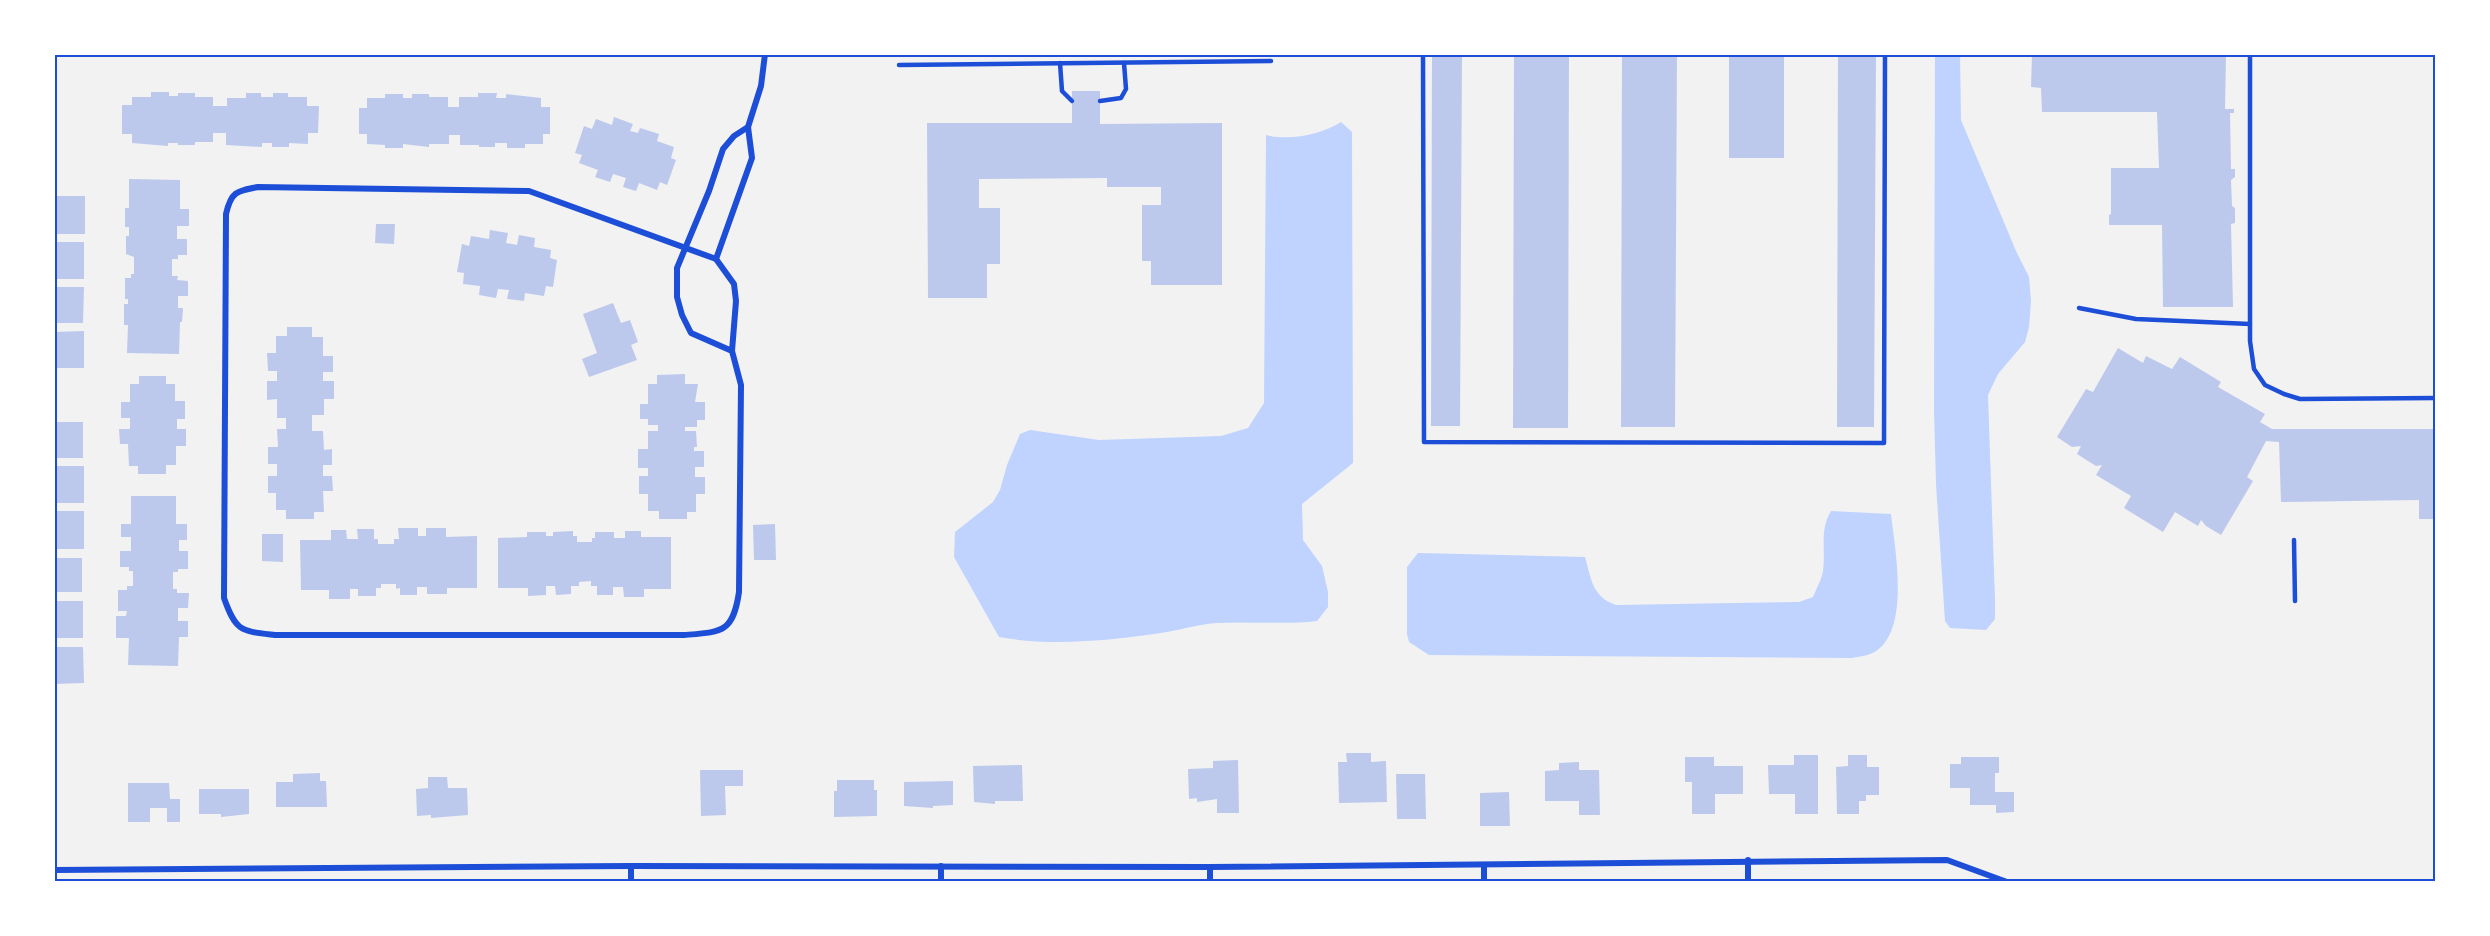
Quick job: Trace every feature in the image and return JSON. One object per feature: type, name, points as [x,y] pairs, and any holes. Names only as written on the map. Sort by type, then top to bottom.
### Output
[{"type":"street","points":[[716,259],[752,158],[748,127],[761,86],[765,54]]},
{"type":"street","points":[[732,351],[691,333],[682,315],[677,297],[677,268],[709,192],[723,149],[734,136],[748,127]]},
{"type":"street","points":[[258,187],[529,190],[716,259],[734,284],[736,301],[732,351],[741,385],[739,592],[736,613],[728,626],[711,633],[684,635],[275,635],[249,632],[237,626],[224,598],[226,214],[229,199],[240,190],[258,187]]},
{"type":"street","points":[[1748,860],[1748,882]]},
{"type":"street","points":[[54,870],[631,866],[1210,867],[1748,860],[1947,860],[2007,882]]},
{"type":"street","points":[[1484,865],[1484,882]]},
{"type":"street","points":[[631,866],[631,882]]},
{"type":"street","points":[[941,866],[941,882]]},
{"type":"street","points":[[1210,867],[1210,882]]},
{"type":"lane","points":[[1091,54],[1091,63]]},
{"type":"lane","points":[[1423,54],[1424,442],[1884,443],[1885,54]]},
{"type":"lane","points":[[2250,54],[2250,324],[2254,369],[2265,385],[2300,399],[2436,398]]},
{"type":"lane","points":[[899,65],[1271,61]]},
{"type":"lane","points":[[1060,63],[1062,91],[1072,101]]},
{"type":"lane","points":[[1100,101],[1121,98],[1126,89],[1124,63]]},
{"type":"lane","points":[[2079,308],[2136,319],[2250,324]]},
{"type":"lane","points":[[2294,540],[2295,601]]},
{"type":"water","points":[[1935,54],[1960,54],[1961,120],[2029,277],[2031,301],[2025,342],[1998,374],[1988,395],[1995,619],[1986,630],[1950,628],[1945,621],[1936,484],[1934,410]]},
{"type":"water","points":[[1341,122],[1352,132],[1353,463],[1302,504],[1303,540],[1322,566],[1328,592],[1328,607],[1317,621],[1204,624],[1167,632],[1105,640],[1040,642],[999,637],[954,557],[955,532],[993,502],[1000,490],[1007,465],[1020,434],[1030,430],[1099,440],[1221,436],[1248,428],[1264,403],[1266,135],[1305,136]]},
{"type":"water","points":[[1831,511],[1891,514],[1898,583],[1895,618],[1890,634],[1882,646],[1868,655],[1852,658],[1429,655],[1409,642],[1407,567],[1418,553],[1585,557],[1597,592],[1608,602],[1616,605],[1799,602],[1813,597],[1821,577],[1824,563],[1825,526]]},
{"type":"building","points":[[1432,54],[1462,54],[1460,426],[1431,426]]},
{"type":"building","points":[[1514,54],[1569,54],[1568,428],[1513,428]]},
{"type":"building","points":[[1622,54],[1677,54],[1675,427],[1621,427]]},
{"type":"building","points":[[1729,54],[1784,54],[1784,158],[1729,158]]},
{"type":"building","points":[[1838,54],[1876,54],[1874,427],[1837,427]]},
{"type":"building","points":[[2032,54],[2226,54],[2225,109],[2234,109],[2234,113],[2230,113],[2231,169],[2235,169],[2235,177],[2231,180],[2232,206],[2235,208],[2235,223],[2231,224],[2233,307],[2163,307],[2162,225],[2109,225],[2111,168],[2159,168],[2157,112],[2042,112],[2041,88],[2031,87]]},
{"type":"building","points":[[1072,91],[1100,91],[1100,124],[1222,123],[1222,285],[1151,285],[1151,261],[1142,261],[1142,205],[1161,205],[1161,187],[1107,187],[1107,178],[979,179],[979,208],[1000,208],[1000,264],[987,264],[987,298],[928,298],[927,123],[1072,123]]},
{"type":"building","points":[[151,92],[169,92],[169,96],[178,96],[178,93],[195,93],[195,97],[213,97],[213,106],[227,106],[227,98],[246,98],[246,93],[261,93],[261,97],[273,97],[273,93],[288,93],[288,97],[307,97],[307,106],[319,106],[318,133],[308,133],[308,144],[289,143],[289,147],[272,147],[272,143],[262,143],[262,147],[226,145],[226,133],[213,133],[213,142],[195,142],[195,145],[168,143],[168,146],[132,143],[132,134],[122,134],[122,105],[132,105],[132,97],[151,97]]},
{"type":"building","points":[[478,93],[497,93],[496,98],[506,98],[506,94],[541,98],[541,107],[550,107],[550,134],[543,134],[543,144],[525,144],[525,148],[507,148],[507,143],[495,143],[495,147],[460,145],[460,135],[449,135],[449,144],[429,144],[429,147],[403,144],[403,148],[385,148],[385,145],[367,144],[367,134],[359,134],[359,108],[367,108],[367,98],[385,98],[385,94],[403,94],[403,98],[412,98],[412,94],[429,94],[429,97],[448,97],[448,107],[459,107],[459,97],[478,97]]},
{"type":"building","points":[[614,117],[633,124],[630,131],[638,133],[640,128],[659,134],[657,141],[674,147],[671,158],[676,160],[667,185],[660,182],[657,190],[639,183],[636,191],[623,187],[626,178],[613,174],[610,182],[595,177],[598,170],[579,163],[582,155],[575,153],[584,126],[592,129],[596,119],[612,125]]},
{"type":"building","points":[[129,179],[180,180],[180,209],[189,209],[189,226],[177,226],[177,239],[187,239],[187,255],[178,255],[178,259],[172,259],[172,276],[178,276],[177,280],[188,281],[188,296],[178,296],[178,308],[183,308],[179,354],[127,353],[128,325],[124,325],[124,304],[128,304],[128,299],[125,299],[125,278],[131,278],[131,274],[134,274],[134,257],[126,254],[126,236],[129,236],[129,227],[125,227],[125,208],[129,208]]},
{"type":"building","points":[[54,196],[85,196],[85,234],[54,234]]},
{"type":"building","points":[[376,224],[395,224],[394,244],[375,243]]},
{"type":"building","points":[[490,230],[508,233],[506,243],[517,245],[519,235],[535,238],[534,247],[551,250],[550,258],[557,260],[553,287],[546,286],[544,296],[525,293],[524,301],[507,299],[509,290],[498,289],[496,298],[479,295],[480,286],[463,284],[464,273],[457,272],[462,244],[469,246],[471,236],[489,239]]},
{"type":"building","points":[[54,242],[84,242],[84,279],[54,279]]},
{"type":"building","points":[[54,287],[84,287],[83,323],[54,323]]},
{"type":"building","points":[[613,303],[621,323],[630,320],[638,342],[631,345],[637,360],[589,377],[582,359],[597,353],[583,314]]},
{"type":"building","points":[[287,327],[312,327],[312,337],[323,337],[323,356],[333,356],[333,372],[323,372],[323,381],[334,381],[334,399],[324,399],[324,415],[312,415],[312,431],[323,431],[324,450],[332,449],[332,465],[323,465],[323,476],[332,476],[333,491],[323,491],[324,512],[314,512],[314,519],[286,519],[286,510],[276,510],[276,493],[268,493],[268,476],[277,476],[277,464],[268,464],[268,447],[278,447],[277,429],[286,429],[286,418],[277,418],[277,399],[267,400],[267,381],[277,381],[277,371],[268,371],[267,353],[276,353],[276,336],[287,336]]},
{"type":"building","points":[[84,331],[84,368],[54,368],[54,332]]},
{"type":"building","points":[[2118,348],[2143,363],[2146,356],[2172,369],[2180,357],[2221,382],[2218,387],[2265,414],[2260,422],[2272,429],[2436,429],[2436,519],[2419,519],[2419,500],[2281,502],[2279,442],[2266,441],[2247,477],[2253,481],[2221,535],[2201,520],[2198,526],[2175,512],[2163,532],[2124,508],[2131,496],[2096,475],[2102,465],[2096,466],[2077,454],[2081,446],[2072,447],[2057,437],[2086,389],[2093,392]]},
{"type":"building","points":[[685,374],[685,384],[698,384],[695,402],[705,402],[705,420],[697,420],[697,427],[685,427],[685,431],[696,431],[697,447],[694,447],[694,451],[704,451],[704,467],[695,467],[695,477],[705,477],[705,494],[696,494],[696,512],[687,512],[687,519],[659,519],[659,511],[648,511],[648,494],[639,494],[639,476],[648,476],[648,468],[638,468],[638,449],[648,449],[648,431],[658,431],[658,425],[648,425],[648,419],[640,419],[640,404],[648,404],[648,384],[657,384],[657,375]]},
{"type":"building","points":[[139,376],[166,376],[166,384],[175,384],[175,401],[185,401],[185,419],[177,419],[177,429],[186,429],[186,446],[176,446],[176,465],[166,465],[166,474],[138,474],[138,466],[129,466],[128,444],[120,444],[119,429],[130,429],[130,418],[121,418],[121,402],[130,402],[130,384],[139,384]]},
{"type":"building","points":[[54,422],[83,422],[83,458],[54,458]]},
{"type":"building","points":[[54,466],[84,466],[84,503],[54,503]]},
{"type":"building","points":[[131,496],[176,496],[176,524],[187,524],[187,540],[179,540],[179,551],[188,551],[188,569],[178,569],[178,572],[173,572],[173,589],[177,589],[177,593],[189,593],[188,608],[178,608],[178,621],[188,621],[188,637],[179,637],[178,666],[128,665],[129,638],[116,638],[116,616],[126,616],[127,611],[118,611],[118,590],[127,590],[127,586],[133,586],[133,571],[129,571],[129,567],[120,567],[120,551],[131,551],[131,537],[121,537],[121,524],[131,524]]},
{"type":"building","points":[[54,511],[84,511],[84,549],[54,549]]},
{"type":"building","points":[[775,524],[776,560],[754,560],[753,525]]},
{"type":"building","points":[[398,528],[418,528],[418,536],[426,536],[426,528],[446,528],[446,537],[477,536],[477,588],[447,588],[447,594],[427,594],[427,587],[417,587],[417,595],[400,595],[400,588],[396,589],[396,584],[381,584],[381,588],[376,588],[376,596],[358,596],[358,589],[350,589],[350,599],[329,599],[329,590],[301,590],[300,540],[331,540],[331,530],[346,530],[347,539],[358,539],[357,529],[374,529],[374,539],[378,539],[378,544],[394,544],[394,539],[399,539]]},
{"type":"building","points":[[573,531],[573,536],[577,536],[577,542],[592,542],[595,532],[614,532],[614,538],[625,538],[625,531],[641,531],[641,537],[671,537],[671,589],[644,589],[644,597],[624,597],[623,587],[613,587],[613,595],[597,595],[597,586],[591,586],[591,581],[579,582],[579,586],[571,586],[571,594],[556,595],[555,586],[546,586],[546,595],[528,596],[528,588],[498,588],[498,538],[527,537],[527,532],[546,532],[546,536],[553,536],[553,532]]},
{"type":"building","points":[[262,534],[283,534],[283,562],[262,561]]},
{"type":"building","points":[[54,558],[82,558],[82,592],[54,592]]},
{"type":"building","points":[[54,601],[83,601],[83,638],[54,638]]},
{"type":"building","points":[[54,647],[83,647],[84,683],[54,684]]},
{"type":"building","points":[[1346,753],[1371,753],[1371,762],[1386,761],[1387,802],[1339,803],[1338,762],[1347,762]]},
{"type":"building","points":[[1794,755],[1818,755],[1818,814],[1795,814],[1795,794],[1769,794],[1768,765],[1794,765]]},
{"type":"building","points":[[1848,755],[1867,755],[1867,767],[1879,767],[1879,795],[1866,795],[1866,801],[1859,801],[1859,814],[1837,814],[1836,767],[1848,766]]},
{"type":"building","points":[[1685,757],[1714,757],[1714,766],[1743,766],[1743,794],[1715,794],[1715,814],[1692,814],[1692,782],[1685,782]]},
{"type":"building","points":[[1961,757],[1999,757],[1999,773],[1995,773],[1995,792],[2014,792],[2014,812],[1996,813],[1996,805],[1970,805],[1970,788],[1950,788],[1950,764],[1961,764]]},
{"type":"building","points":[[1238,760],[1239,813],[1217,813],[1217,799],[1197,802],[1197,798],[1189,799],[1188,769],[1213,768],[1213,761]]},
{"type":"building","points":[[1579,762],[1579,770],[1599,770],[1600,815],[1579,815],[1579,801],[1545,801],[1545,771],[1559,770],[1559,763]]},
{"type":"building","points":[[1022,765],[1023,801],[995,801],[995,804],[974,802],[973,766]]},
{"type":"building","points":[[700,770],[743,770],[743,786],[725,786],[726,815],[701,816]]},
{"type":"building","points":[[320,773],[320,781],[326,781],[327,807],[276,807],[276,782],[293,782],[293,774]]},
{"type":"building","points":[[1396,774],[1425,774],[1426,819],[1397,819]]},
{"type":"building","points":[[428,777],[447,777],[448,788],[467,788],[468,815],[431,818],[431,815],[417,816],[416,789],[428,788]]},
{"type":"building","points":[[837,780],[874,780],[874,790],[877,790],[877,816],[834,817],[834,791],[837,791]]},
{"type":"building","points":[[953,781],[953,805],[933,806],[933,808],[904,806],[904,782]]},
{"type":"building","points":[[128,783],[169,783],[170,799],[180,799],[180,822],[167,822],[167,808],[150,808],[150,822],[128,822]]},
{"type":"building","points":[[199,789],[249,789],[249,814],[221,817],[221,814],[199,814]]},
{"type":"building","points":[[1509,792],[1510,826],[1480,826],[1480,793]]}]
